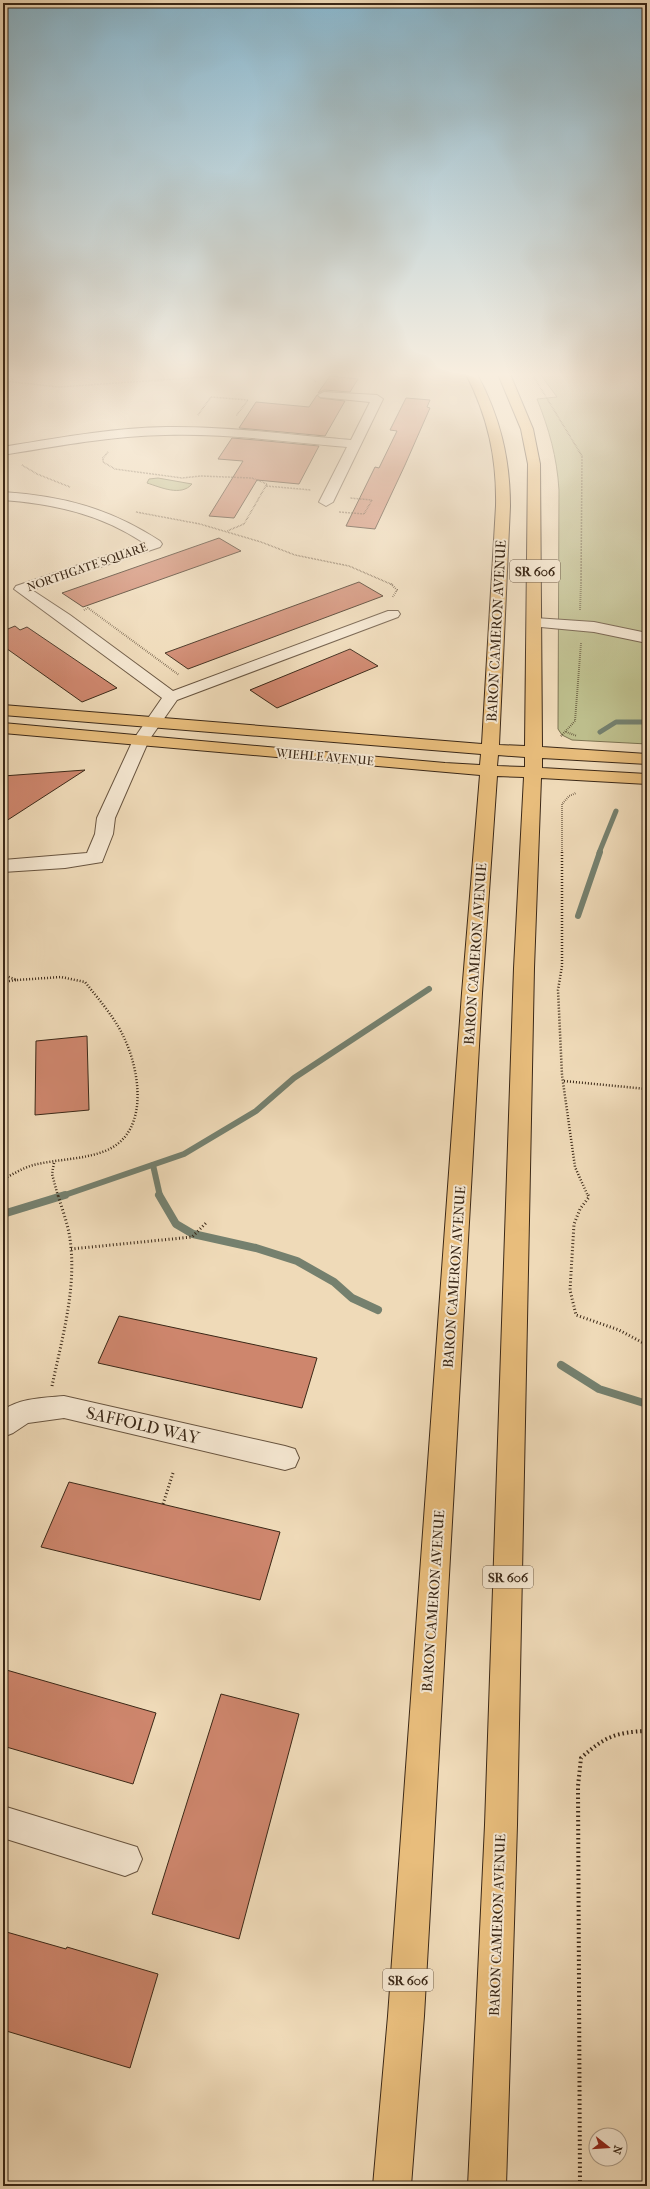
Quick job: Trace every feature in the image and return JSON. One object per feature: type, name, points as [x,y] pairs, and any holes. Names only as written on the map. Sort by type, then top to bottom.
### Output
[{"type":"main road","name":"BARON CAMERON AVENUE","points":[[392,2186],[407,2000],[489,760],[504,476]]},
{"type":"main road","name":"BARON CAMERON AVENUE","points":[[487,2186],[501,1817],[524,968],[533,773],[535,623],[534,476]]},
{"type":"main road","name":"WIEHLE AVENUE","points":[[3,710],[152,723],[489,760],[533,773],[647,779]]},
{"type":"main road","name":"WIEHLE AVENUE","points":[[3,728],[141,740],[489,760],[533,753],[647,759]]},
{"type":"street","points":[[326,502],[339,476]]},
{"type":"street","name":"NORTHGATE SQUARE","points":[[3,496],[41,498],[75,505],[106,516],[135,530],[155,544],[21,589],[65,618],[170,697]]},
{"type":"street","points":[[3,866],[65,862],[95,858],[104,834],[106,818],[141,740],[170,697],[391,607]]},
{"type":"street","points":[[535,623],[581,626],[647,638]]},
{"type":"street","name":"SAFFOLD WAY","points":[[3,1425],[22,1412],[64,1406],[285,1458]]},
{"type":"street","points":[[3,1822],[125,1859]]},
{"type":"path","points":[[42,476],[71,488]]},
{"type":"path","points":[[168,476],[182,478],[200,476]]},
{"type":"path","points":[[205,476],[252,478],[267,484],[266,486],[311,490],[314,484]]},
{"type":"path","points":[[558,738],[575,721],[581,626],[580,576],[583,476]]},
{"type":"path","points":[[226,532],[244,524],[266,486]]},
{"type":"path","points":[[133,512],[174,518],[261,542],[295,555],[350,566],[393,585],[397,590],[391,607]]},
{"type":"path","points":[[569,796],[562,804],[562,966],[558,990],[564,1081],[575,1167],[589,1197],[580,1209],[574,1224],[570,1290],[576,1315],[619,1330],[647,1345]]},
{"type":"path","points":[[3,974],[17,980]]},
{"type":"path","points":[[3,982],[61,977],[85,982],[113,1018],[126,1042],[136,1075],[137,1114],[128,1137],[105,1151],[54,1163],[30,1166],[3,1179]]},
{"type":"path","points":[[564,1081],[647,1089]]},
{"type":"path","points":[[47,1408],[69,1307],[70,1237],[52,1174],[54,1163]]},
{"type":"path","points":[[70,1250],[192,1237],[206,1224]]},
{"type":"path","points":[[162,1504],[173,1473]]},
{"type":"path","points":[[580,2186],[578,1786],[581,1758],[600,1740],[621,1732],[647,1731]]},
{"type":"green space","points":[[557,476],[647,476],[647,744],[572,740],[562,735],[558,729],[559,490]]},
{"type":"green space","points":[[158,478],[192,484],[182,490],[170,490],[147,483],[149,479]]},
{"type":"building","points":[[234,476],[303,476],[299,484],[257,480],[234,518],[209,516]]},
{"type":"building","points":[[371,476],[400,476],[375,529],[346,526]]},
{"type":"building","points":[[219,538],[241,551],[83,607],[62,593]]},
{"type":"building","points":[[359,582],[383,596],[188,669],[165,653]]},
{"type":"building","points":[[15,626],[20,630],[27,627],[117,688],[82,702],[3,646],[3,631]]},
{"type":"building","points":[[350,649],[378,666],[277,708],[250,690]]},
{"type":"building","points":[[85,770],[3,823],[3,776]]},
{"type":"building","points":[[87,1036],[89,1110],[35,1115],[36,1041]]},
{"type":"building","points":[[119,1316],[317,1358],[302,1408],[98,1363]]},
{"type":"building","points":[[69,1482],[280,1532],[260,1600],[41,1547]]},
{"type":"building","points":[[3,1669],[156,1713],[133,1784],[3,1746]]},
{"type":"building","points":[[221,1694],[299,1714],[239,1939],[152,1914]]},
{"type":"building","points":[[3,1931],[66,1949],[67,1947],[158,1974],[130,2068],[3,2030]]},
{"type":"waterway","points":[[600,732],[616,722],[647,722]]},
{"type":"waterway","points":[[599,853],[616,811]]},
{"type":"waterway","points":[[578,916],[600,852]]},
{"type":"waterway","points":[[64,1195],[184,1154],[256,1111],[294,1078],[429,989]]},
{"type":"waterway","points":[[153,1165],[160,1196]]},
{"type":"waterway","points":[[3,1214],[64,1195]]},
{"type":"waterway","points":[[159,1195],[176,1224],[193,1234],[256,1248],[297,1261],[334,1282],[352,1298],[378,1310]]},
{"type":"waterway","points":[[561,1365],[599,1389],[647,1404]]}]
